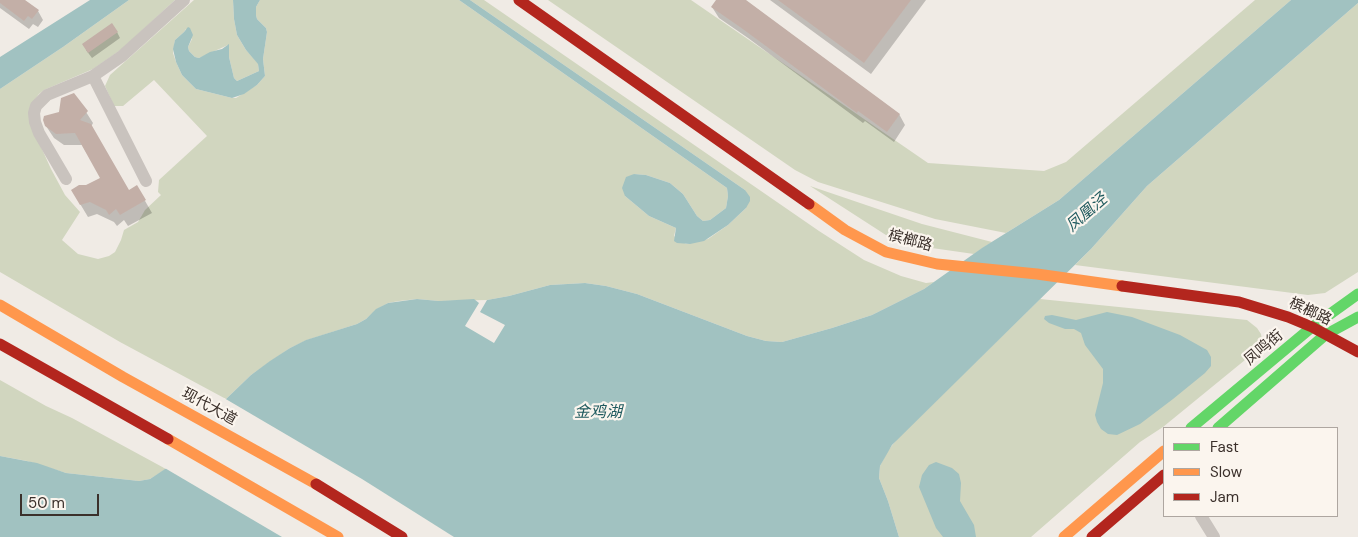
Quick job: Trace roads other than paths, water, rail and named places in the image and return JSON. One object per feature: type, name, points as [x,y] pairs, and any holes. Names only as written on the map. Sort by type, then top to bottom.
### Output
[{"type":"main road","name":"槟榔路","points":[[519,0],[845,230],[886,252],[903,257],[951,265],[1239,302],[1270,310],[1312,327],[1358,352]]},
{"type":"main road","name":"凤鸣街","points":[[1192,427],[1312,327],[1358,294]]},
{"type":"main road","name":"现代大道","points":[[0,305],[123,377],[299,474],[402,537]]},
{"type":"main road","name":"凤鸣街","points":[[1219,427],[1325,335],[1358,317]]},
{"type":"main road","points":[[0,344],[338,537]]},
{"type":"main road","points":[[1064,537],[1163,452]]},
{"type":"main road","points":[[1092,537],[1163,476]]},
{"type":"street","points":[[66,179],[35,122],[34,113],[36,106],[47,95],[93,76],[122,56],[184,0]]},
{"type":"street","points":[[93,76],[146,181]]},
{"type":"street","points":[[1202,517],[1214,537]]},
{"type":"water","points":[[90,0],[129,0],[0,89],[0,57]]},
{"type":"water","points":[[233,0],[260,0],[256,7],[256,15],[267,32],[263,59],[265,76],[257,85],[244,94],[232,98],[196,89],[182,75],[173,49],[175,40],[188,27],[193,35],[188,47],[195,57],[199,58],[210,52],[222,49],[229,44],[229,57],[234,78],[237,81],[259,71],[258,64],[246,50],[237,35]]},
{"type":"water","points":[[459,0],[470,0],[745,190],[750,197],[746,208],[728,225],[704,241],[690,244],[674,241],[676,228],[649,216],[625,196],[622,188],[626,177],[634,174],[646,175],[670,183],[683,194],[697,216],[703,221],[710,220],[726,208],[727,188]]},
{"type":"water","name":"金鸡湖","points":[[1291,0],[1358,0],[1358,3],[1147,186],[1091,249],[892,445],[880,466],[879,478],[899,537],[0,537],[0,456],[37,463],[66,473],[139,481],[150,479],[168,467],[226,399],[251,375],[290,348],[306,340],[357,324],[366,319],[376,309],[388,303],[417,299],[439,301],[474,299],[479,303],[465,326],[494,343],[505,325],[480,312],[487,300],[550,285],[585,283],[637,294],[747,336],[766,341],[782,342],[872,315],[924,289],[982,248],[1059,200]]},
{"type":"water","points":[[1107,312],[1132,317],[1180,335],[1207,350],[1211,357],[1211,366],[1205,373],[1140,424],[1117,435],[1108,434],[1101,429],[1097,422],[1095,415],[1103,383],[1103,369],[1085,345],[1081,333],[1074,329],[1065,329],[1049,323],[1044,319],[1045,316],[1052,315],[1076,320]]},
{"type":"water","points":[[936,462],[952,468],[959,474],[961,483],[960,501],[974,525],[976,537],[943,537],[936,528],[919,487],[922,475],[929,465]]},
{"type":"water label","name":"凤凰泾","points":[[1087,213]]}]
